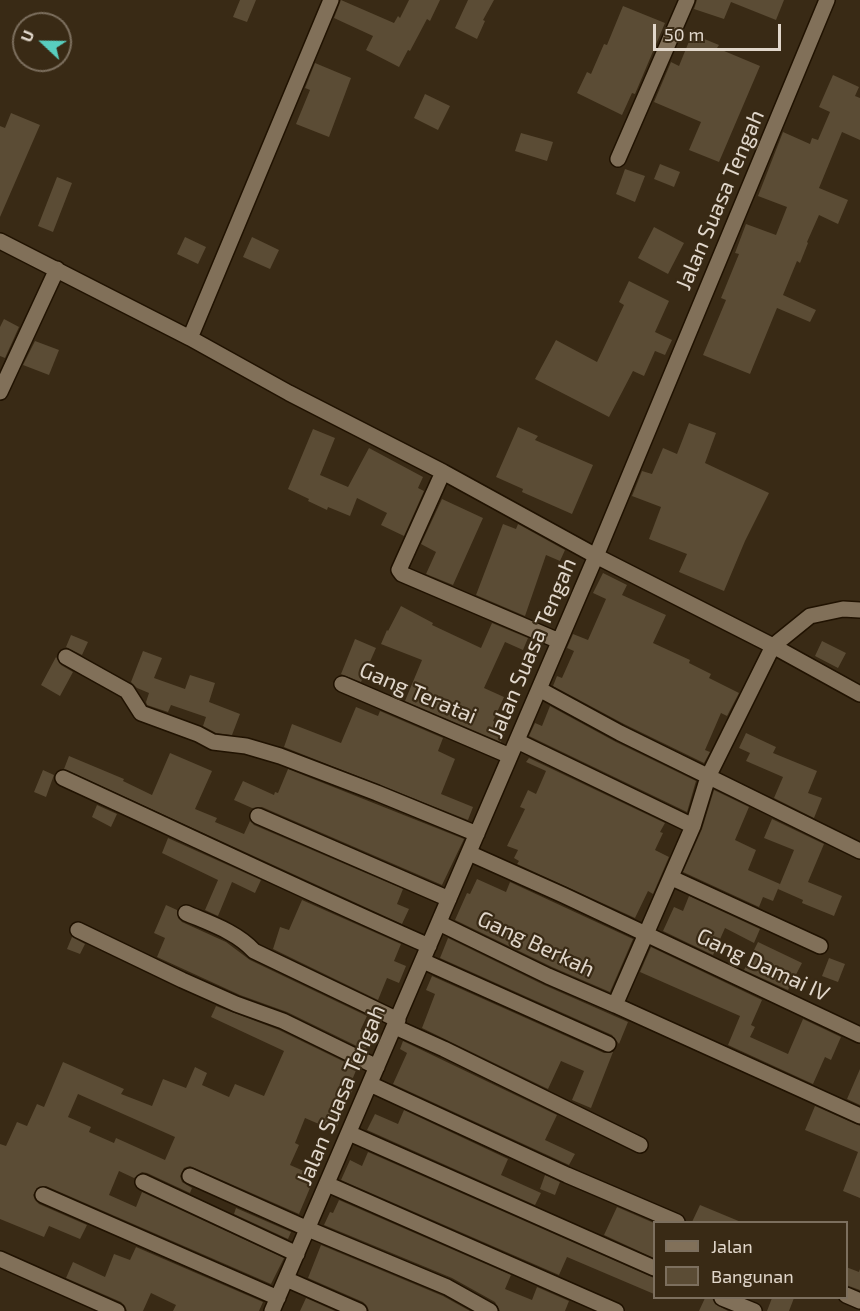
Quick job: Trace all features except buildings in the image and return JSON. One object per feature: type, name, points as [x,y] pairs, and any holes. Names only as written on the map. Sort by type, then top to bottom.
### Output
[{"type":"street","points":[[190,338],[331,0]]},
{"type":"street","points":[[618,159],[687,0]]},
{"type":"street","name":"Jalan Suasa Tengah","points":[[275,1305],[596,556],[827,0]]},
{"type":"street","points":[[0,241],[190,338],[440,479],[773,646],[860,694]]},
{"type":"street","points":[[0,392],[57,269]]},
{"type":"street","points":[[440,479],[399,570],[402,574],[559,641]]},
{"type":"street","points":[[615,1005],[672,878],[693,826],[708,777],[773,646],[810,616],[843,609],[860,610]]},
{"type":"street","points":[[66,657],[127,691],[141,713],[198,734],[213,742],[228,746],[246,746],[280,756],[477,834]]},
{"type":"street","name":"Gang Teratai","points":[[342,684],[510,756]]},
{"type":"street","points":[[539,689],[708,777],[860,850]]},
{"type":"street","points":[[517,741],[693,826]]},
{"type":"street","points":[[63,778],[230,854],[287,883],[429,946]]},
{"type":"street","points":[[258,816],[449,899]]},
{"type":"street","name":"Gang Damai IV","points":[[469,854],[563,895],[860,1035]]},
{"type":"street","points":[[672,878],[820,945]]},
{"type":"street","points":[[186,913],[220,928],[270,960],[444,1049],[640,1145]]},
{"type":"street","name":"Gang Berkah","points":[[439,923],[548,976],[860,1116]]},
{"type":"street","points":[[78,930],[236,1004],[283,1021],[377,1067]]},
{"type":"street","points":[[423,961],[608,1044]]},
{"type":"street","points":[[370,1084],[567,1175],[675,1221]]},
{"type":"street","points":[[349,1133],[653,1268]]},
{"type":"street","points":[[190,1176],[308,1229],[447,1287],[490,1311]]},
{"type":"street","points":[[143,1182],[297,1254]]},
{"type":"street","points":[[327,1184],[616,1311]]},
{"type":"street","points":[[43,1195],[275,1305]]},
{"type":"street","points":[[0,1258],[117,1311]]},
{"type":"street","points":[[286,1279],[359,1311]]},
{"type":"street","points":[[724,1299],[754,1311]]}]
